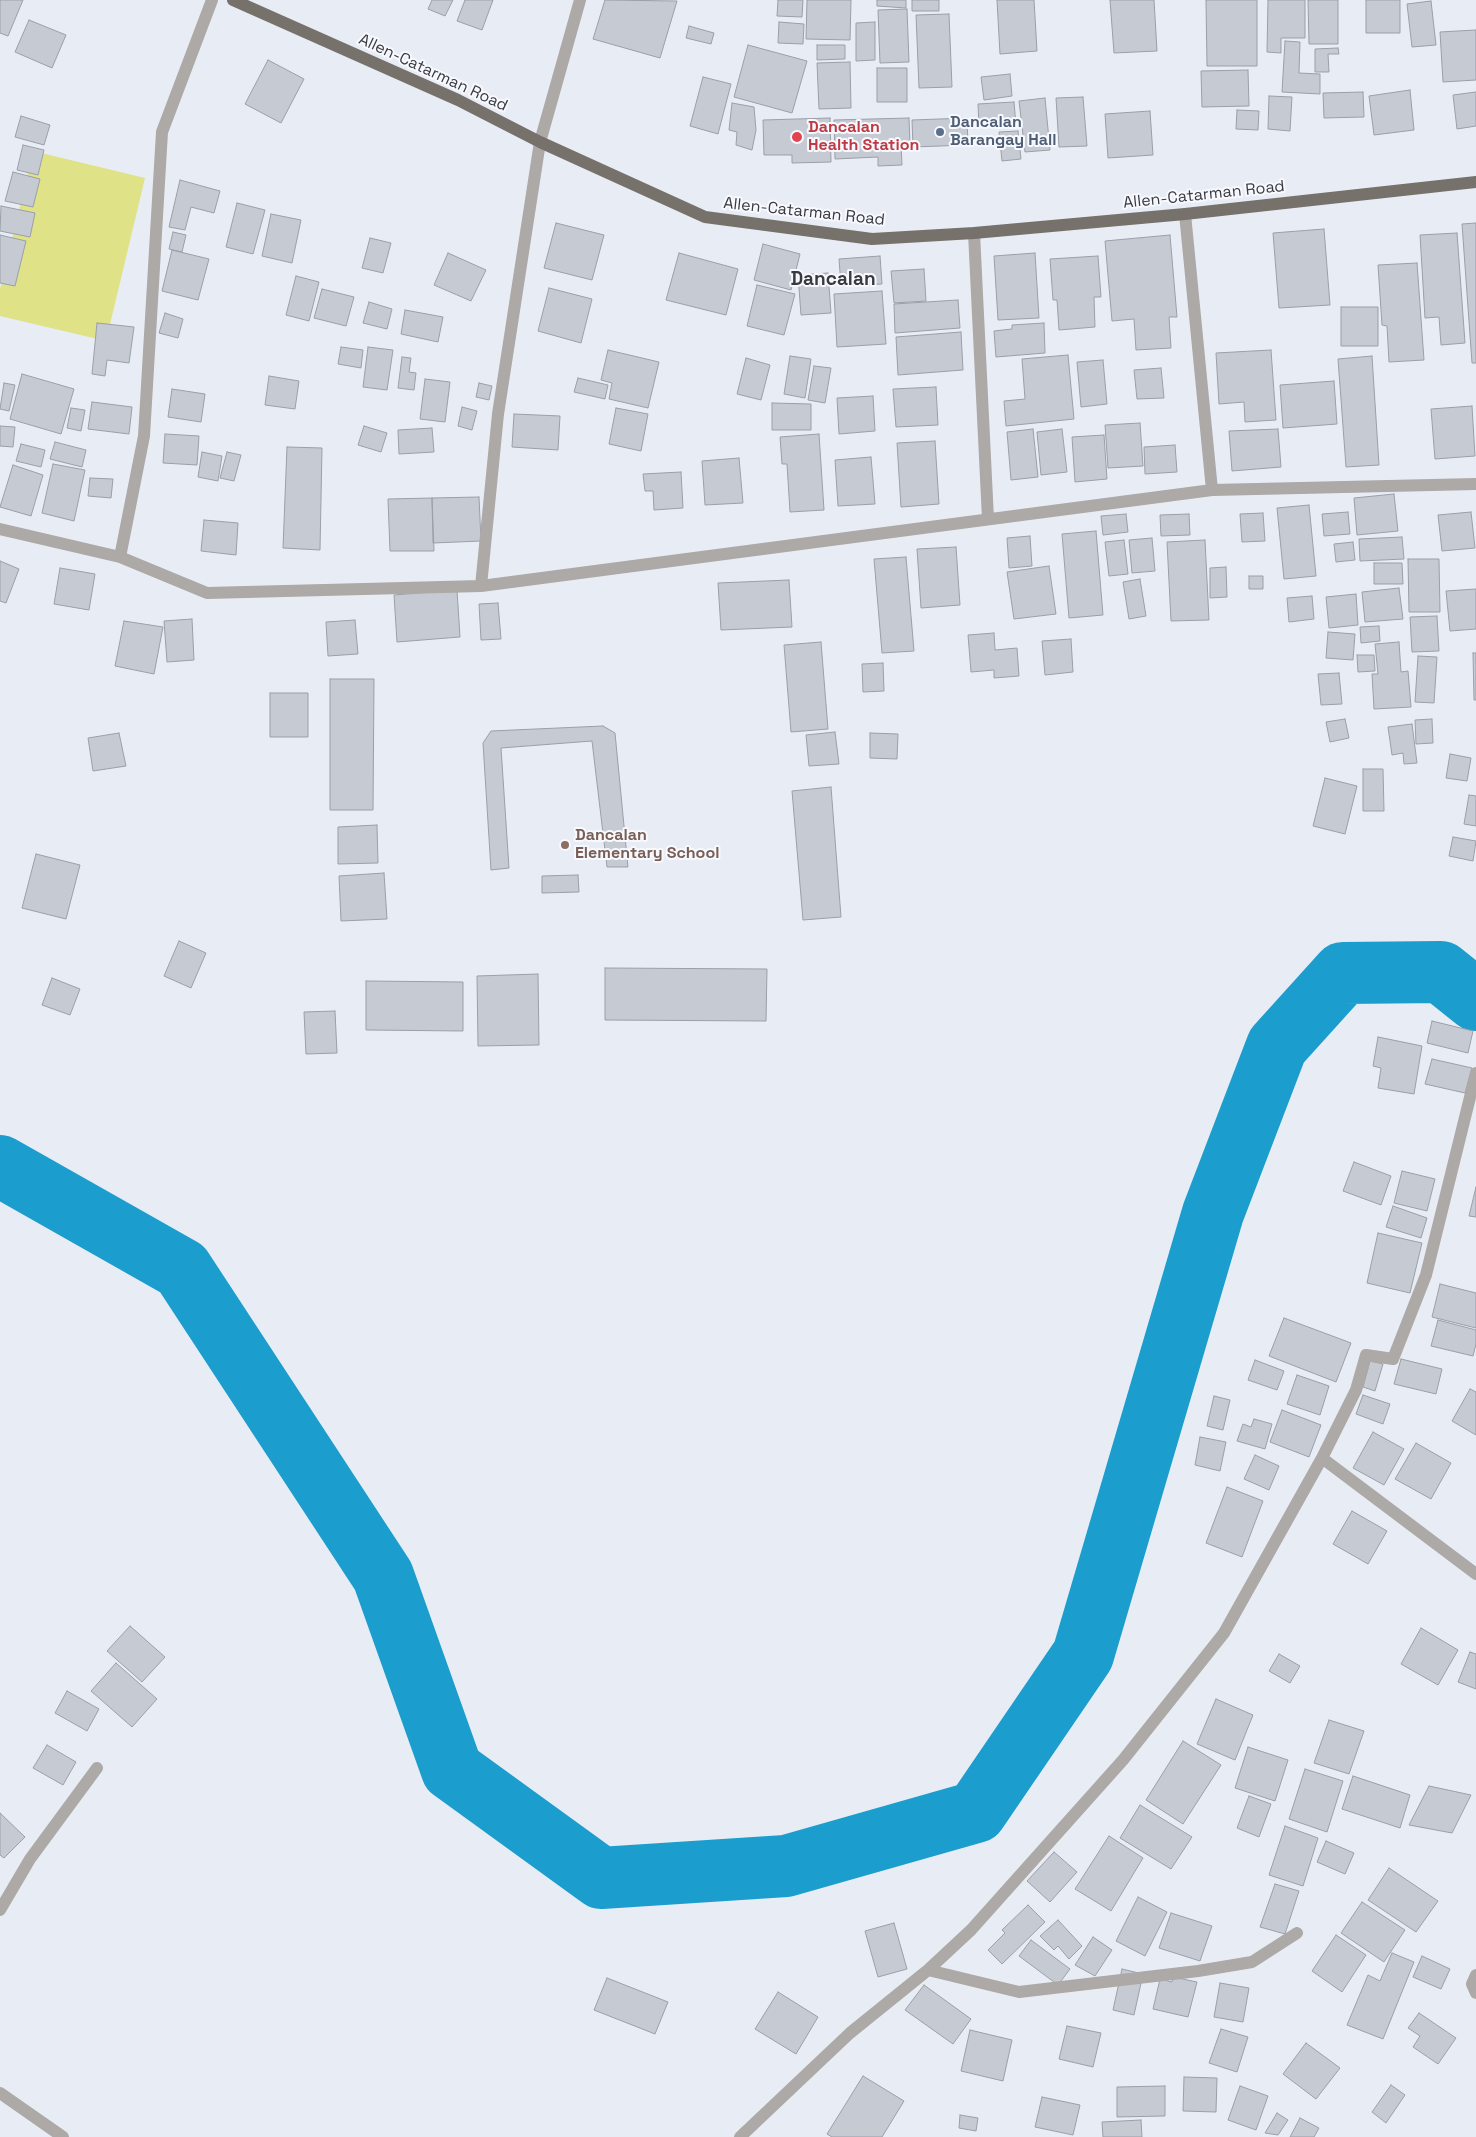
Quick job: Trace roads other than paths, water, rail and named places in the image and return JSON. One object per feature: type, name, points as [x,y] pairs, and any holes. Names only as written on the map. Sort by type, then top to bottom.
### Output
[{"type":"main road","name":"Allen-Catarman Road","points":[[233,0],[458,100],[540,142],[705,217],[872,239],[974,233],[1185,214],[1476,182]]},
{"type":"street","points":[[120,557],[144,436],[162,132],[212,0]]},
{"type":"street","points":[[481,586],[498,414],[540,142],[580,0]]},
{"type":"street","points":[[1185,214],[1212,490]]},
{"type":"street","points":[[974,233],[988,519]]},
{"type":"street","points":[[0,529],[120,557],[207,593],[481,586],[1212,490],[1476,484]]},
{"type":"street","points":[[740,2137],[850,2033],[928,1970],[971,1930],[1123,1760],[1224,1633],[1322,1458],[1356,1390],[1366,1355],[1393,1359],[1426,1275],[1476,1073]]},
{"type":"street","points":[[1322,1458],[1476,1574]]},
{"type":"street","points":[[0,1910],[30,1859],[97,1768]]},
{"type":"street","points":[[928,1970],[1019,1992],[1198,1971],[1252,1962],[1298,1933]]},
{"type":"street","points":[[1476,1975],[1472,1984],[1476,1993]]},
{"type":"street","points":[[0,2093],[63,2137]]},
{"type":"waterway","points":[[0,1166],[182,1269],[383,1576],[452,1770],[601,1878],[786,1866],[976,1812],[1083,1655],[1213,1213],[1277,1046],[1343,973],[1441,972],[1476,1000]]},
{"type":"place","name":"Dancalan Barangay Hall","points":[[940,132]]},
{"type":"place","name":"Dancalan Health Station","points":[[797,137]]},
{"type":"place","name":"Dancalan Elementary School","points":[[565,845]]},
{"type":"district","name":"Dancalan","points":[[833,280]]}]
